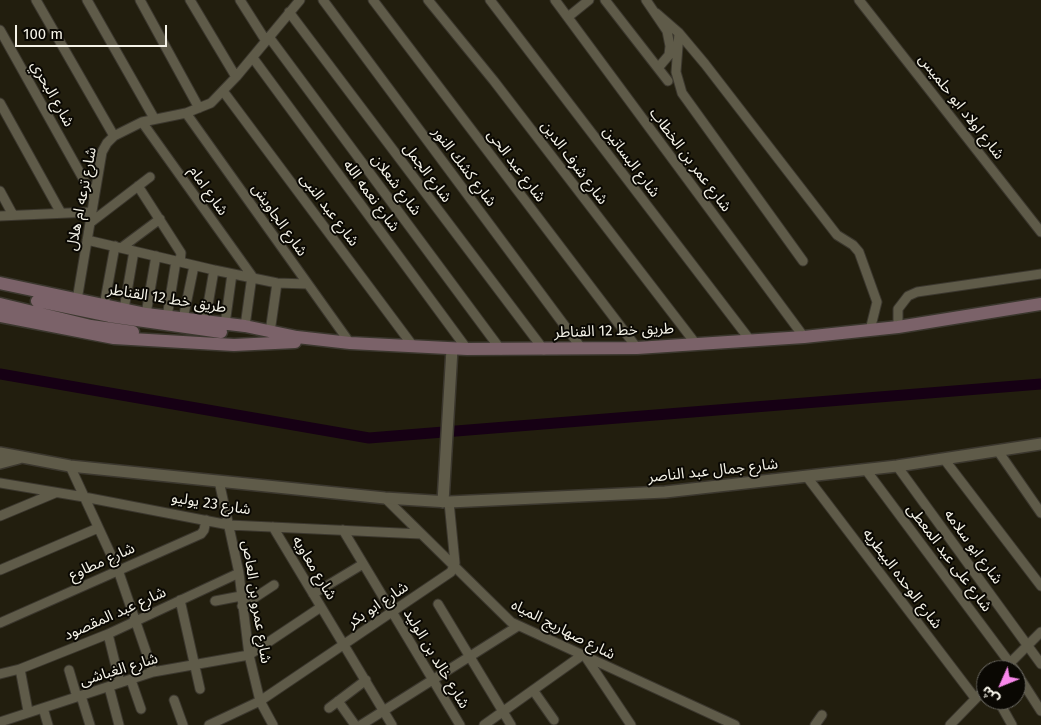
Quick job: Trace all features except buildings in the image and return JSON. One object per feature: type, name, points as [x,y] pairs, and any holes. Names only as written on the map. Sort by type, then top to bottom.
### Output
[{"type":"main road","name":"طريق خط 12 القناطر","points":[[0,283],[146,314],[245,326],[277,336],[350,343],[501,350],[637,348],[804,337],[898,327],[1041,304]]},
{"type":"main road","points":[[0,292],[86,312],[198,330],[277,336]]},
{"type":"main road","points":[[0,304],[91,326],[156,334],[277,336]]},
{"type":"main road","name":"طريق خط 12 القناطر","points":[[0,316],[114,338],[234,346],[277,336]]},
{"type":"street","points":[[36,0],[114,136]]},
{"type":"street","points":[[87,0],[154,118]]},
{"type":"street","points":[[140,0],[199,108]]},
{"type":"street","points":[[190,0],[236,77]]},
{"type":"street","name":"شارع شعلان","points":[[240,0],[267,39],[501,350]]},
{"type":"street","name":"شارع كشك النور","points":[[324,0],[582,350]]},
{"type":"street","name":"شارع عبد الحى","points":[[373,0],[637,348]]},
{"type":"street","name":"شارع شرف الدين","points":[[428,0],[494,81],[696,344]]},
{"type":"street","name":"شارع البساتين","points":[[490,0],[750,340]]},
{"type":"street","name":"شارع عمر بن الخطاب","points":[[555,0],[804,337]]},
{"type":"street","points":[[568,17],[589,0]]},
{"type":"street","points":[[605,0],[668,81]]},
{"type":"street","points":[[646,0],[667,31],[670,46],[669,55],[658,68]]},
{"type":"street","name":"شارع اولاد ابو حلميس","points":[[859,0],[1041,232]]},
{"type":"street","name":"شارع ترعه ام هلال","points":[[77,300],[102,152],[114,136],[142,122],[154,118],[186,113],[211,103],[236,77],[297,1]]},
{"type":"street","name":"شارع الجمل","points":[[289,12],[544,350]]},
{"type":"street","points":[[656,13],[679,33],[725,88],[753,128],[837,236],[853,245],[859,252],[877,302],[870,330]]},
{"type":"street","name":"شارع البحري","points":[[0,30],[94,198]]},
{"type":"street","points":[[679,33],[676,72],[682,93],[803,261]]},
{"type":"street","name":"شارع نعمه الله","points":[[252,58],[467,349]]},
{"type":"street","name":"شارع عبد النبى","points":[[223,92],[413,346]]},
{"type":"street","points":[[0,103],[60,213]]},
{"type":"street","name":"شارع الجاويش","points":[[186,113],[350,343]]},
{"type":"street","name":"شارع امام","points":[[142,122],[252,276]]},
{"type":"street","points":[[90,223],[150,177]]},
{"type":"street","points":[[138,186],[181,253],[167,317]]},
{"type":"street","points":[[0,191],[13,215]]},
{"type":"street","points":[[0,216],[91,212]]},
{"type":"street","points":[[104,306],[118,247],[160,219]]},
{"type":"street","points":[[87,240],[194,266],[252,276],[277,283],[307,284]]},
{"type":"street","points":[[124,309],[134,251]]},
{"type":"street","points":[[146,314],[156,256]]},
{"type":"street","points":[[184,319],[194,266]]},
{"type":"street","points":[[204,322],[214,270]]},
{"type":"street","points":[[225,324],[232,274]]},
{"type":"street","points":[[898,327],[898,309],[908,296],[917,292],[1041,274]]},
{"type":"street","points":[[245,326],[252,276]]},
{"type":"street","points":[[277,283],[277,336]]},
{"type":"street","points":[[452,349],[444,477],[454,568]]},
{"type":"street","name":"شارع جمال عبد الناصر","points":[[385,498],[446,502],[648,494],[866,470],[1040,445]]},
{"type":"street","points":[[998,451],[1041,513]]},
{"type":"street","name":"شارع 23 يوليو","points":[[0,453],[70,466],[385,498]]},
{"type":"street","points":[[0,463],[21,457]]},
{"type":"street","points":[[944,459],[1041,586]]},
{"type":"street","points":[[70,466],[118,570],[153,672]]},
{"type":"street","name":"شارع ابو سلامه","points":[[897,466],[1027,643]]},
{"type":"street","name":"شارع على عبد المعطى","points":[[866,470],[1008,660]]},
{"type":"street","name":"شارع الوحده البيطريه","points":[[807,477],[975,698]]},
{"type":"street","name":"شارع عمرو بن العاص","points":[[219,481],[239,573],[249,655],[260,701],[273,725]]},
{"type":"street","name":"شارع 23 يوليو","points":[[0,483],[84,496],[229,525],[420,534]]},
{"type":"street","points":[[0,516],[56,492]]},
{"type":"street","name":"شارع صهاريج المياه","points":[[385,498],[502,615],[518,626],[736,725]]},
{"type":"street","name":"شارع مطاوع","points":[[0,623],[201,534],[206,520]]},
{"type":"street","name":"شارع معاويه","points":[[274,527],[392,725]]},
{"type":"street","points":[[0,570],[98,528]]},
{"type":"street","name":"شارع خالد بن الوليد","points":[[344,530],[362,564],[460,725]]},
{"type":"street","points":[[313,594],[362,564]]},
{"type":"street","name":"شارع ابو بكر","points":[[209,725],[260,701],[454,568]]},
{"type":"street","name":"شارع عبد المقصود","points":[[0,674],[20,669],[108,634],[239,573]]},
{"type":"street","points":[[215,601],[241,601],[274,585]]},
{"type":"street","points":[[180,600],[200,689]]},
{"type":"street","points":[[438,604],[511,725]]},
{"type":"street","points":[[249,655],[321,607]]},
{"type":"street","points":[[361,725],[518,626]]},
{"type":"street","points":[[1018,660],[1027,643],[1041,632]]},
{"type":"street","points":[[108,634],[120,683]]},
{"type":"street","points":[[1027,643],[1041,664]]},
{"type":"street","name":"شارع الغباشى","points":[[0,722],[153,672],[194,663],[249,655]]},
{"type":"street","points":[[484,725],[584,657],[631,725]]},
{"type":"street","points":[[20,669],[28,712]]},
{"type":"street","points":[[69,670],[90,725]]},
{"type":"street","points":[[131,680],[141,709]]},
{"type":"street","points":[[330,708],[366,680]]},
{"type":"street","points":[[109,687],[119,725]]},
{"type":"street","name":"شارع على عبد المعطى","points":[[1026,687],[1041,711]]},
{"type":"street","points":[[533,690],[554,720]]},
{"type":"street","points":[[950,725],[975,698]]},
{"type":"street","points":[[174,700],[183,725]]},
{"type":"street","points":[[338,702],[355,725]]},
{"type":"street","points":[[43,708],[48,725]]},
{"type":"street","points":[[1004,710],[1012,725]]},
{"type":"street","points":[[815,725],[822,715]]},
{"type":"waterway","points":[[0,374],[369,438],[1041,384]]}]
